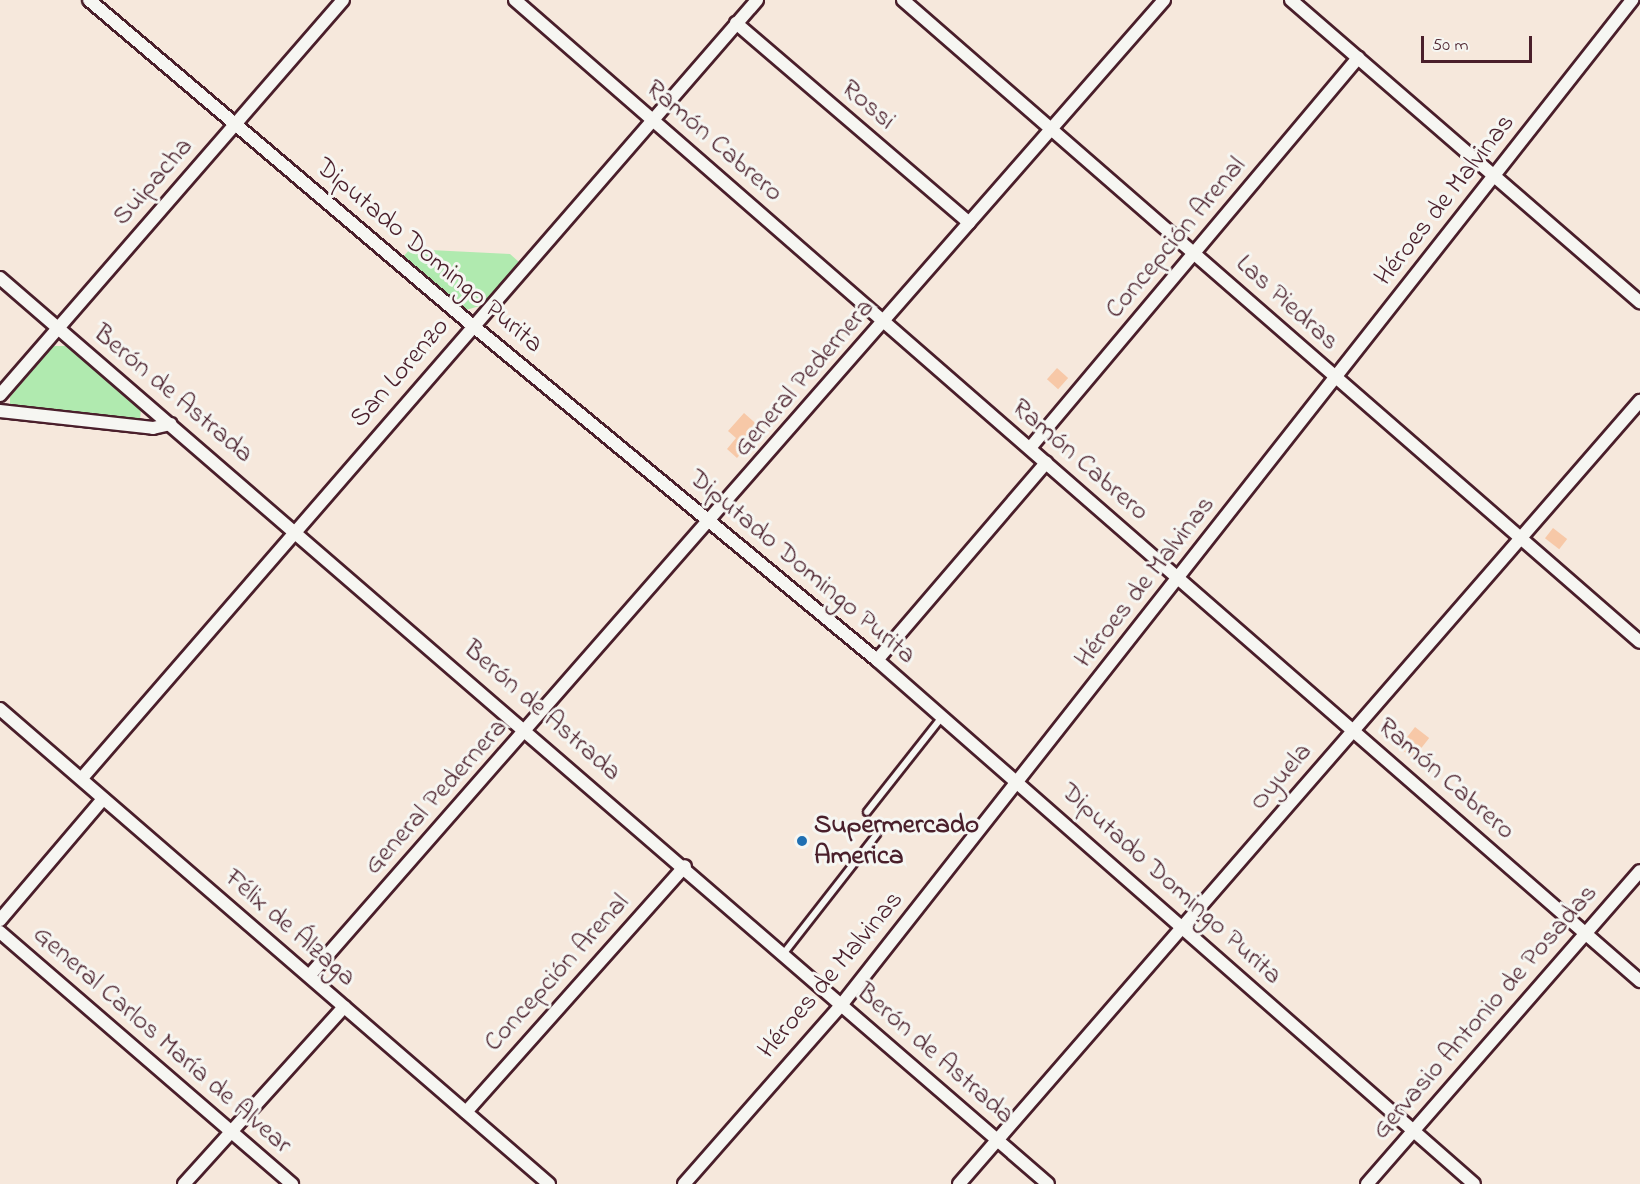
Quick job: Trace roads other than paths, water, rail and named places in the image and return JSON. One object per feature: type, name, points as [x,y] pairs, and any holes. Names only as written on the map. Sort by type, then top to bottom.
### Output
[{"type":"street","name":"Diputado Domingo Purita","points":[[89,0],[472,326],[711,521],[943,716],[1474,1184]]},
{"type":"street","name":"Suipacha","points":[[0,394],[343,0]]},
{"type":"street","name":"Ramón Cabrero","points":[[515,0],[1640,981]]},
{"type":"street","name":"San Lorenzo","points":[[82,778],[652,118],[757,0]]},
{"type":"street","name":"Las Piedras","points":[[903,0],[1640,642]]},
{"type":"street","name":"General Pedernera","points":[[310,975],[528,730],[1164,0]]},
{"type":"street","points":[[1291,0],[1640,302]]},
{"type":"street","name":"Héroes de Malvinas","points":[[684,1184],[842,1004],[1632,0]]},
{"type":"street","name":"Rossi","points":[[736,22],[969,223]]},
{"type":"street","name":"Concepción Arenal","points":[[1030,448],[1358,58]]},
{"type":"street","name":"Berón de Astrada","points":[[0,278],[528,730],[1048,1184]]},
{"type":"street","name":"Oyuela","points":[[959,1184],[1640,401]]},
{"type":"street","points":[[0,411],[153,428],[171,424]]},
{"type":"street","points":[[877,660],[1046,463]]},
{"type":"street","name":"Félix de Álzaga","points":[[0,709],[549,1184]]},
{"type":"street","points":[[0,920],[104,799]]},
{"type":"street","name":"Concepción Arenal","points":[[466,1112],[684,866]]},
{"type":"street","name":"Gervasio Antonio de Posadas","points":[[1367,1184],[1640,872]]},
{"type":"street","name":"General Carlos María de Alvear","points":[[0,932],[292,1184]]},
{"type":"street","points":[[184,1184],[344,1007]]},
{"type":"lane","points":[[867,812],[943,716]]},
{"type":"lane","points":[[784,953],[877,834]]},
{"type":"place","name":"Supermercado America","points":[[802,841]]}]
